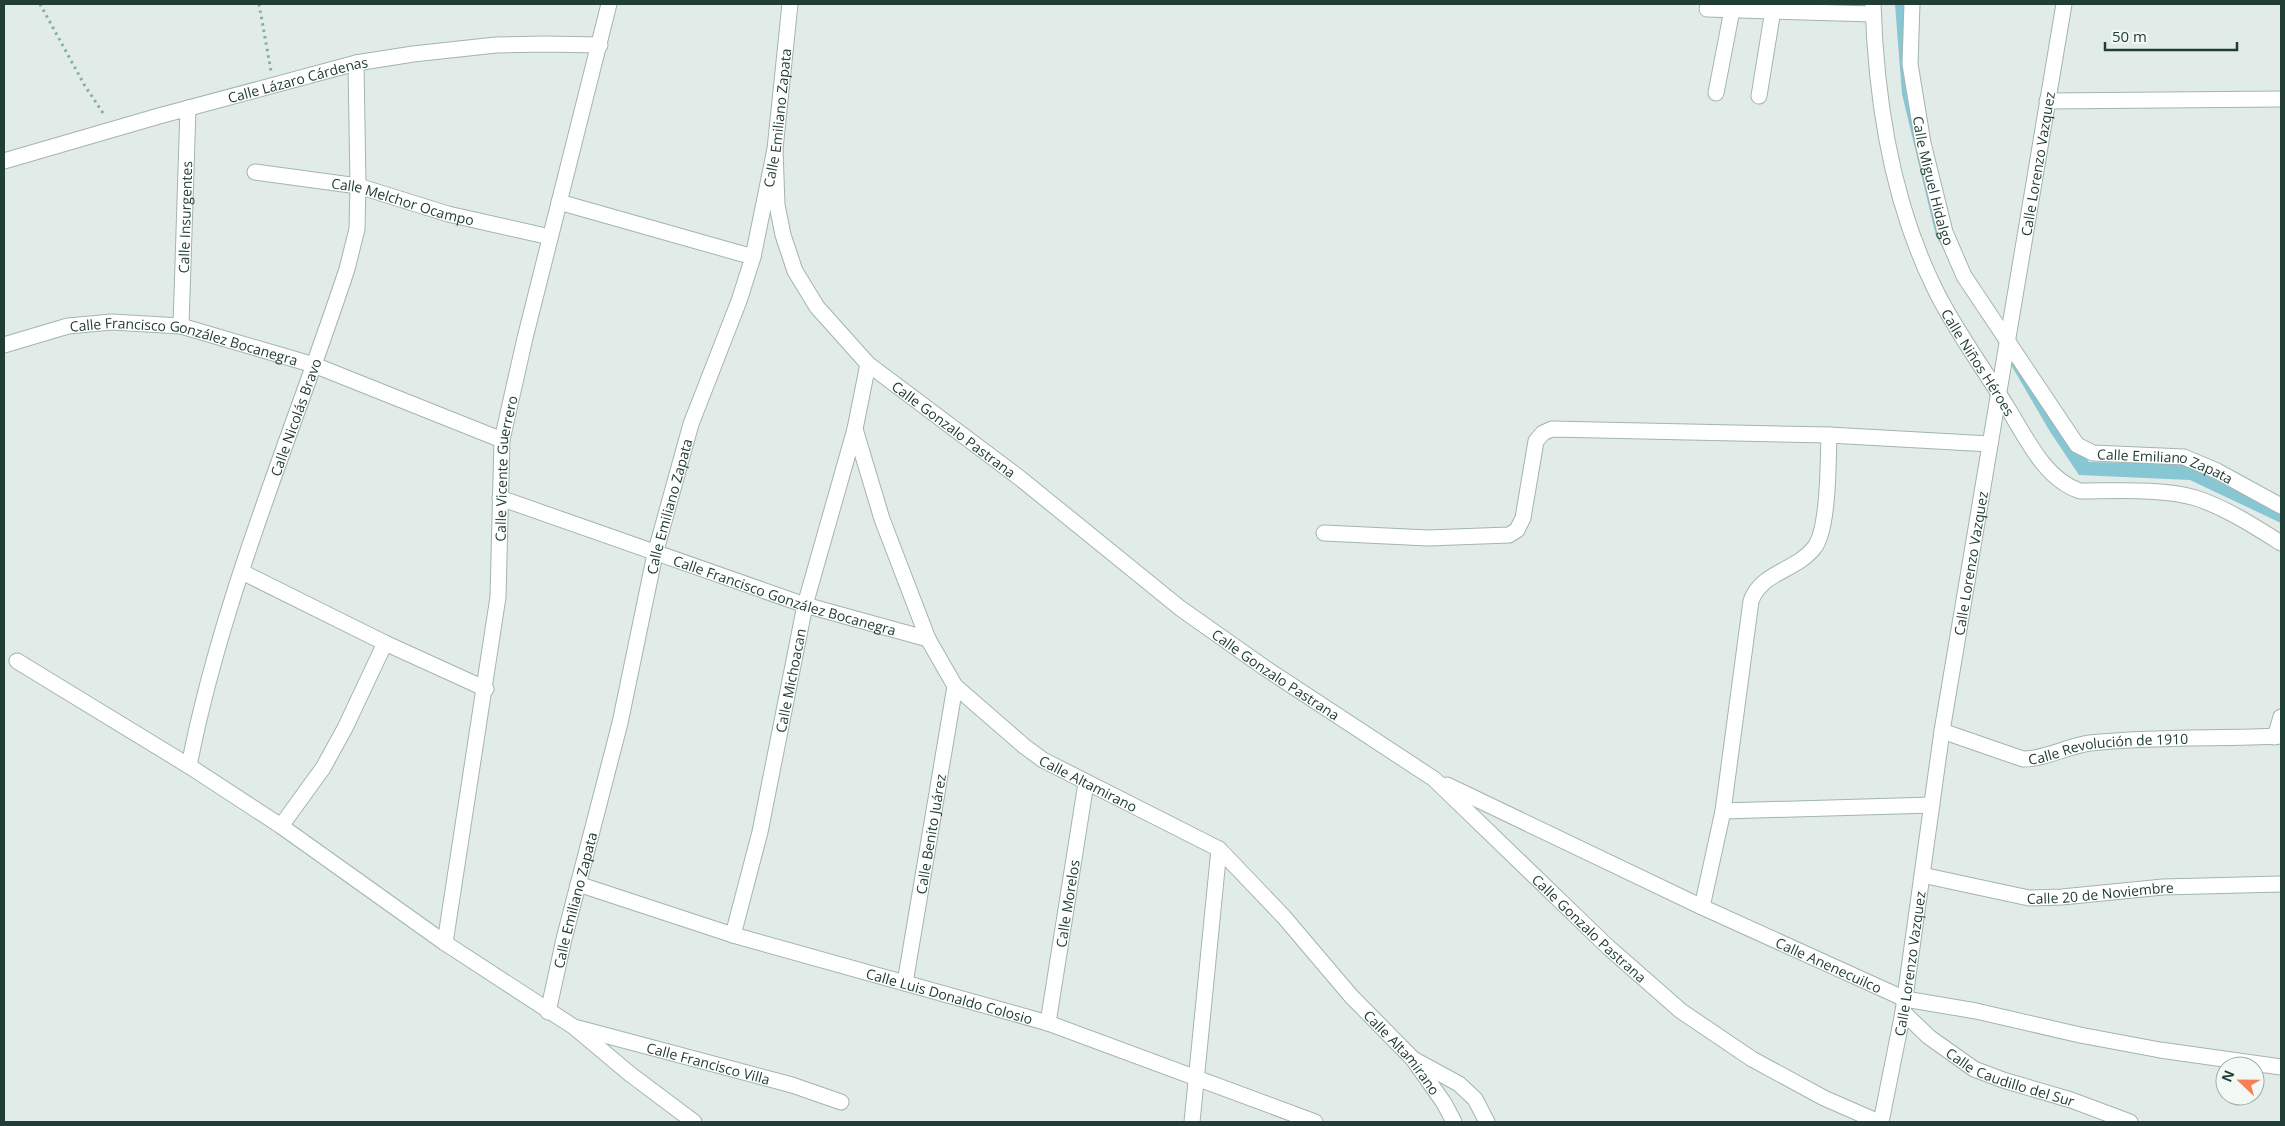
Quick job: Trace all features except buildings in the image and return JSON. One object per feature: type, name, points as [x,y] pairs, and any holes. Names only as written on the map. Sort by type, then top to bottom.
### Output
[{"type":"street","name":"Calle Vicente Guerrero","points":[[445,943],[486,689],[498,597],[502,440],[550,238],[609,4]]},
{"type":"street","name":"Calle Emiliano Zapata","points":[[548,1012],[578,884],[620,723],[655,554],[691,424],[739,302],[753,256],[775,149],[790,4]]},
{"type":"street","name":"Calle Miguel Hidalgo","points":[[1912,4],[1910,64],[1923,143],[1945,232],[1964,276],[2008,345]]},
{"type":"street","name":"Calle Lorenzo Vazquez","points":[[1880,1122],[1904,1005],[1942,731],[2064,4]]},
{"type":"street","points":[[1707,9],[1873,9]]},
{"type":"street","name":"Calle Niños Héroes","points":[[1873,9],[1882,112],[1889,155],[1892,172],[1910,227],[1933,287],[1953,322],[2000,385],[2043,463],[2067,486],[2080,490],[2174,493],[2195,498],[2221,509],[2281,543]]},
{"type":"street","points":[[1716,94],[1732,10]]},
{"type":"street","points":[[1759,96],[1773,10]]},
{"type":"street","name":"Calle Lázaro Cárdenas","points":[[4,161],[40,149],[272,84],[356,63],[413,54],[496,45],[600,45]]},
{"type":"street","name":"Calle Nicolás Bravo","points":[[189,766],[199,715],[242,572],[347,269],[357,229],[356,63]]},
{"type":"street","points":[[2047,101],[2281,99]]},
{"type":"street","name":"Calle Insurgentes","points":[[181,326],[188,108]]},
{"type":"street","name":"Calle Gonzalo Pastrana","points":[[775,149],[776,204],[783,235],[795,271],[817,307],[868,364],[1021,479],[1180,608],[1265,668],[1434,779],[1608,947],[1681,1011],[1752,1059],[1824,1098],[1880,1122]]},
{"type":"street","name":"Calle Melchor Ocampo","points":[[255,172],[358,186],[448,214],[550,238]]},
{"type":"street","points":[[559,202],[753,256]]},
{"type":"street","name":"Calle Francisco González Bocanegra","points":[[4,345],[68,326],[86,324],[112,322],[181,326],[314,364],[502,440]]},
{"type":"street","name":"Calle Emiliano Zapata","points":[[2008,345],[2077,445],[2093,453],[2184,457],[2281,506]]},
{"type":"street","name":"Calle Altamirano","points":[[868,364],[855,429],[882,519],[928,639],[955,686],[1024,746],[1043,760],[1219,849],[1284,917],[1352,996],[1413,1059],[1444,1103],[1454,1122]]},
{"type":"street","name":"Calle Michoacan","points":[[733,934],[760,832],[805,605],[855,429]]},
{"type":"street","points":[[1324,533],[1428,538],[1509,536],[1517,530],[1523,518],[1536,441],[1543,433],[1552,429],[1829,435],[1990,444]]},
{"type":"street","points":[[1702,907],[1723,811],[1751,601],[1758,586],[1806,556],[1815,548],[1820,538],[1825,507],[1829,435]]},
{"type":"street","name":"Calle Francisco González Bocanegra","points":[[500,498],[655,554],[805,605],[928,639]]},
{"type":"street","points":[[242,572],[385,643],[486,689]]},
{"type":"street","points":[[281,826],[323,768],[345,728],[385,643]]},
{"type":"street","points":[[17,661],[189,766],[281,826],[445,943],[548,1012],[574,1027],[630,1074],[694,1122]]},
{"type":"street","name":"Calle Benito Juárez","points":[[904,983],[955,686]]},
{"type":"street","points":[[2278,736],[2281,717]]},
{"type":"street","name":"Calle Revolución de 1910","points":[[1942,731],[2023,759],[2032,759],[2062,748],[2135,739],[2278,736]]},
{"type":"street","name":"Calle Anenecuilco","points":[[1434,779],[1904,1005],[1976,1011],[2080,1035],[2151,1048],[2281,1067]]},
{"type":"street","name":"Calle Morelos","points":[[1048,1023],[1086,783]]},
{"type":"street","points":[[1723,811],[1932,805]]},
{"type":"street","points":[[1192,1122],[1219,849]]},
{"type":"street","name":"Calle 20 de Noviembre","points":[[1922,875],[2028,898],[2062,897],[2163,887],[2281,884]]},
{"type":"street","name":"Calle Luis Donaldo Colosio","points":[[578,884],[733,934],[1048,1023],[1315,1122]]},
{"type":"street","name":"Calle Caudillo del Sur","points":[[1904,1005],[1929,1037],[1974,1068],[2003,1080],[2071,1100],[2130,1122]]},
{"type":"street","name":"Calle Francisco Villa","points":[[574,1027],[792,1085],[841,1102]]},
{"type":"street","points":[[1413,1059],[1459,1084],[1475,1099],[1488,1122]]},
{"type":"path","points":[[40,4],[85,86],[113,130]]},
{"type":"path","points":[[259,4],[272,84]]},
{"type":"water","points":[[1895,4],[1904,4],[1920,105],[1938,197],[1974,293],[2089,462],[2184,464],[2281,513],[2281,523],[2190,480],[2079,475],[2049,430],[1936,236],[1902,94]]}]
